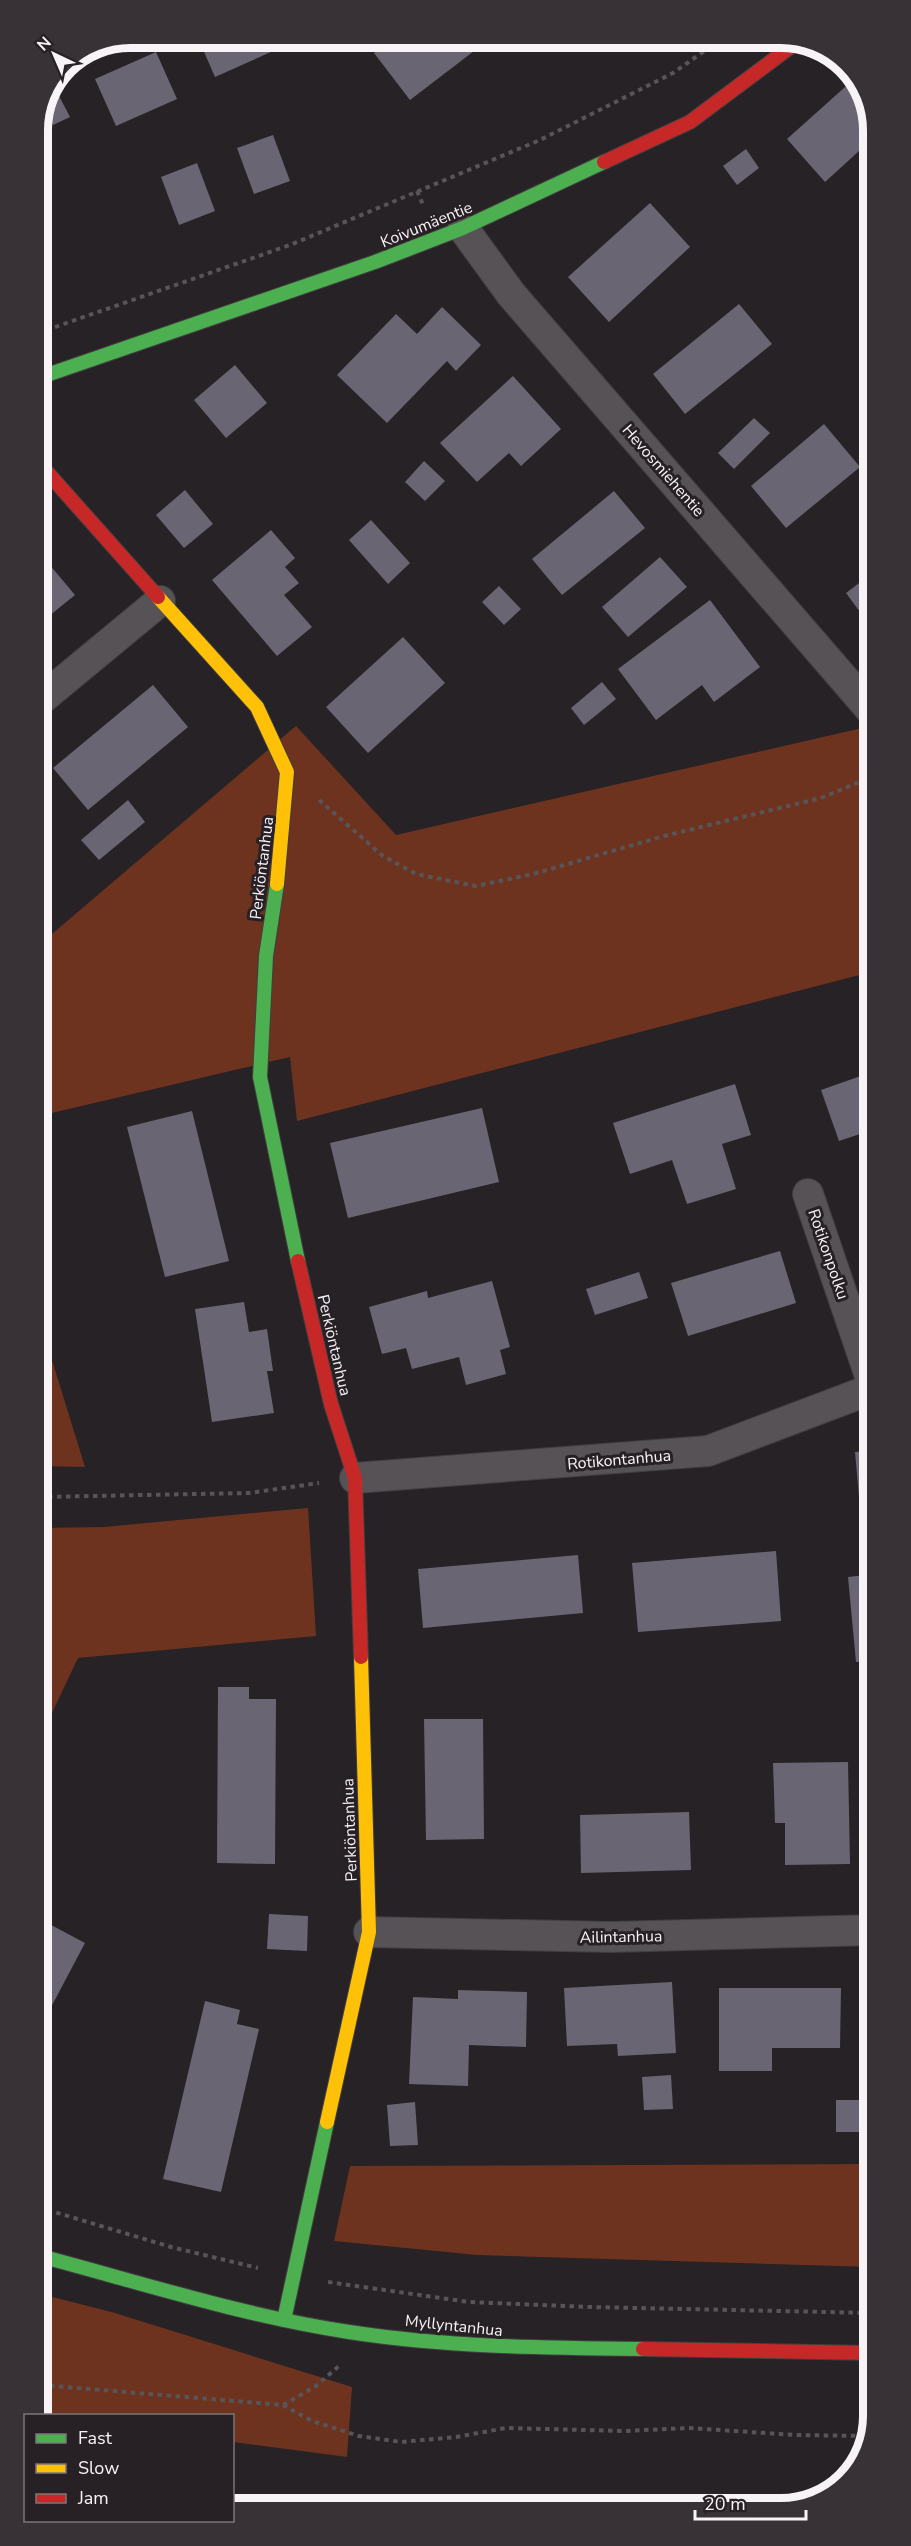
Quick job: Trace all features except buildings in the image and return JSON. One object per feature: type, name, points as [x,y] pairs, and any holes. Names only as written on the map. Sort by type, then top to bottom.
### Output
[{"type":"street","name":"Koivumäentie","points":[[48,375],[375,262],[463,228],[690,122],[789,48]]},
{"type":"street","name":"Hevosmiehentie","points":[[463,228],[511,294],[863,701]]},
{"type":"street","name":"Perkiöntanhua","points":[[48,473],[257,707],[287,772],[279,879],[266,956],[260,1077],[290,1227],[331,1404],[355,1478],[369,1932],[284,2319]]},
{"type":"street","points":[[48,694],[160,601]]},
{"type":"street","name":"Rotikonpolku","points":[[808,1194],[863,1356]]},
{"type":"street","name":"Rotikontanhua","points":[[355,1478],[708,1451],[863,1392]]},
{"type":"street","name":"Ailintanhua","points":[[369,1932],[611,1936],[863,1930]]},
{"type":"street","name":"Myllyntanhua","points":[[48,2258],[284,2319],[350,2332],[491,2347],[863,2353]]},
{"type":"path","points":[[48,330],[290,245],[540,140],[673,73],[709,48]]},
{"type":"path","points":[[287,772],[383,856],[416,874],[476,886],[533,874],[664,836],[821,798],[863,780]]},
{"type":"path","points":[[48,1497],[249,1493],[355,1478]]},
{"type":"path","points":[[48,2209],[171,2247],[294,2276],[353,2287],[469,2302],[863,2313]]},
{"type":"path","points":[[284,2405],[316,2386],[345,2361],[350,2332]]},
{"type":"path","points":[[48,2386],[284,2405],[312,2421],[350,2433],[401,2442],[456,2437],[506,2428],[624,2431],[689,2428],[795,2435],[860,2436]]},
{"type":"shaded area","points":[[296,726],[396,835],[863,728],[863,974],[297,1121],[290,1057],[48,1114],[48,937]]},
{"type":"shaded area","points":[[48,1347],[85,1467],[48,1466]]},
{"type":"shaded area","points":[[308,1508],[316,1636],[78,1658],[48,1721],[48,1528],[104,1527]]},
{"type":"shaded area","points":[[863,2164],[863,2267],[477,2255],[334,2241],[350,2166]]},
{"type":"shaded area","points":[[48,2296],[115,2313],[352,2387],[347,2457],[234,2442],[234,2414],[48,2414]]},
{"type":"traffic: fast","points":[[48,375],[375,262],[463,228],[604,162]]},
{"type":"traffic: fast","points":[[277,884],[266,956],[260,1077],[298,1261]]},
{"type":"traffic: fast","points":[[284,2320],[327,2122]]},
{"type":"traffic: fast","points":[[48,2258],[232,2308],[349,2332],[459,2344],[643,2349]]},
{"type":"traffic: slow","points":[[158,597],[257,707],[287,772],[277,884]]},
{"type":"traffic: slow","points":[[327,2122],[369,1932],[361,1657]]},
{"type":"traffic: jam","points":[[604,162],[690,122],[789,48]]},
{"type":"traffic: jam","points":[[48,473],[158,597]]},
{"type":"traffic: jam","points":[[298,1261],[331,1404],[355,1478],[361,1657]]},
{"type":"traffic: jam","points":[[643,2349],[863,2353]]}]
